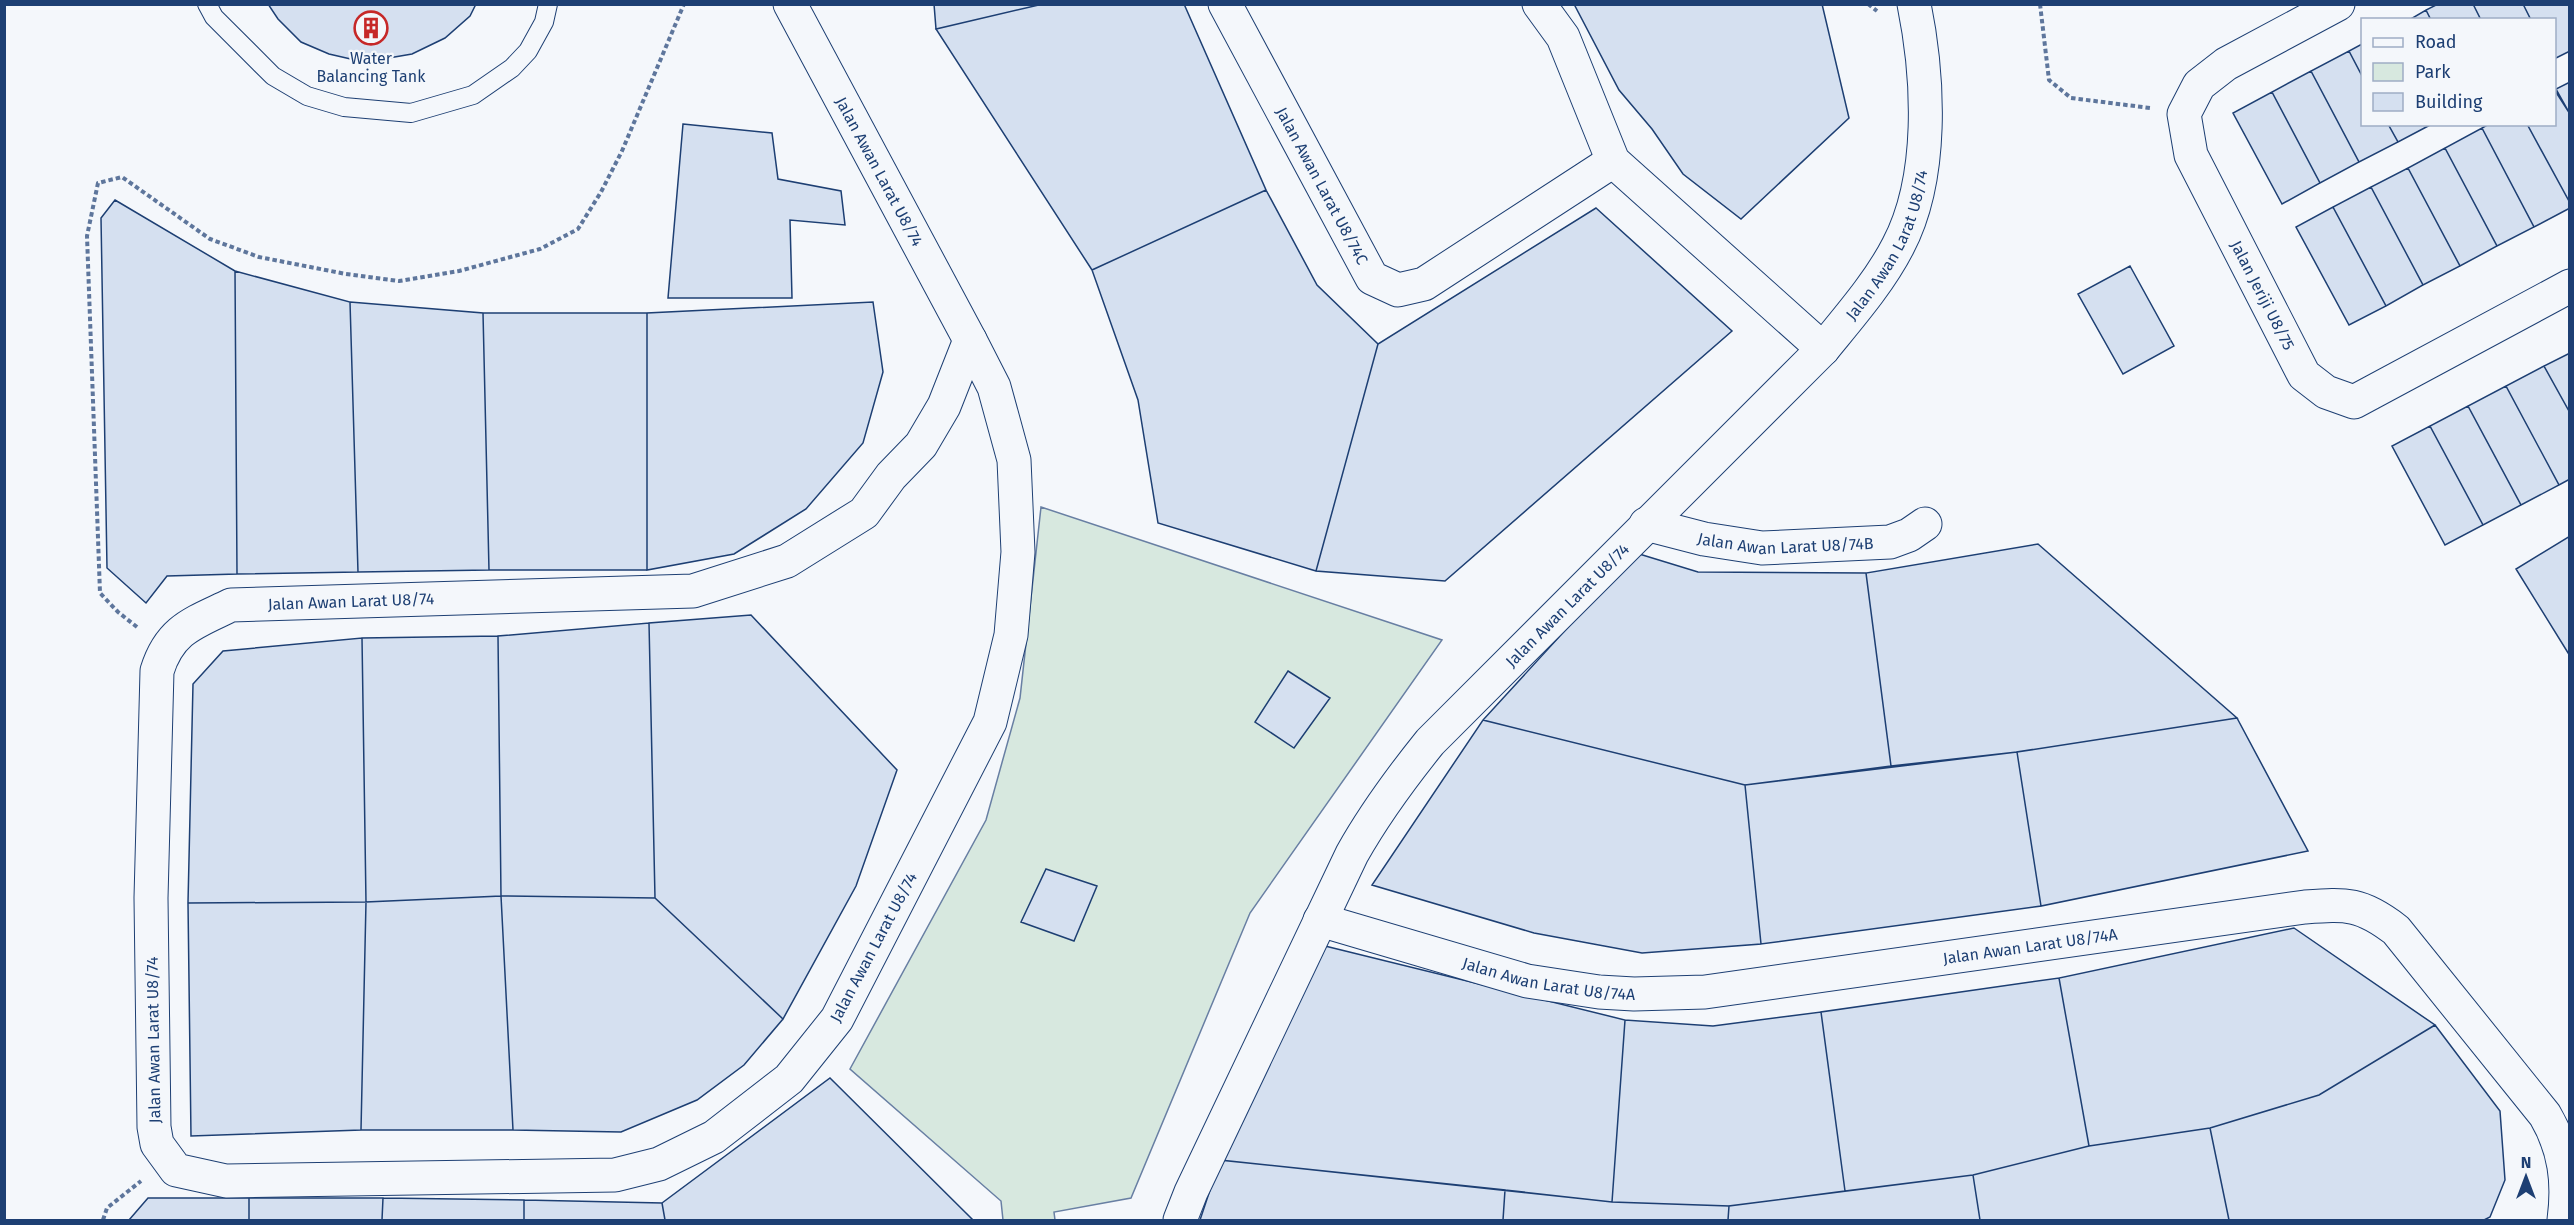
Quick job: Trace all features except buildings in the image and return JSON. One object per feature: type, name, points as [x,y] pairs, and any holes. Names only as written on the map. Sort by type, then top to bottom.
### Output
[{"type":"street","name":"Jalan Awan Larat U8/74","points":[[790,4],[970,340],[994,387],[1014,460],[1018,552],[1011,635],[990,722],[837,1019],[789,1079],[714,1137],[659,1164],[615,1175],[226,1181],[176,1170],[158,1144],[154,1127],[151,898],[158,671],[163,651],[175,636],[191,624],[231,605],[693,591],[787,561],[864,513],[891,476],[921,445],[944,406],[970,340]]},
{"type":"street","name":"Jalan Awan Larat U8/74C","points":[[1225,4],[1372,278],[1398,290],[1424,284],[1613,160]]},
{"type":"street","points":[[1539,4],[1563,37],[1613,160],[1823,349]]},
{"type":"street","name":"Jalan Awan Larat U8/74","points":[[1180,1221],[1191,1192],[1320,920],[1374,816],[1424,750],[1646,524],[1823,349],[1858,306],[1898,247],[1914,209],[1925,136],[1922,45],[1914,4]]},
{"type":"street","points":[[2184,114],[2199,85],[2226,64],[2338,4]]},
{"type":"street","name":"Jalan Jeriji U8/75","points":[[2184,114],[2191,155],[2304,375],[2326,392],[2354,402],[2570,286]]},
{"type":"street","name":"Jalan Awan Larat U8/74B","points":[[1646,524],[1713,541],[1762,548],[1890,542],[1908,535],[1925,524]]},
{"type":"street","name":"Jalan Awan Larat U8/74A","points":[[1320,920],[1527,981],[1599,992],[1669,994],[1706,992],[2305,907],[2348,905],[2365,909],[2396,930],[2545,1115],[2564,1156],[2567,1183],[2564,1221]]},
{"type":"lane","points":[[207,4],[214,17],[273,76],[307,96],[344,107],[411,113],[473,94],[512,68],[528,51],[544,22],[548,4]]},
{"type":"path","points":[[175,636],[142,630],[118,612],[100,593],[87,236],[98,183],[122,177],[210,239],[259,257],[346,274],[399,281],[459,271],[540,249],[578,228],[601,192],[622,152],[684,4]]},
{"type":"path","points":[[2040,4],[2049,80],[2071,98],[2184,114]]},
{"type":"path","points":[[103,1221],[107,1208],[142,1180],[176,1170]]},
{"type":"green space","points":[[1041,507],[1442,640],[1250,913],[1131,1198],[1054,1212],[1055,1220],[1003,1220],[1001,1201],[850,1069],[986,820],[1020,698]]},
{"type":"place","name":"Water Balancing Tank","points":[[371,28]]}]
